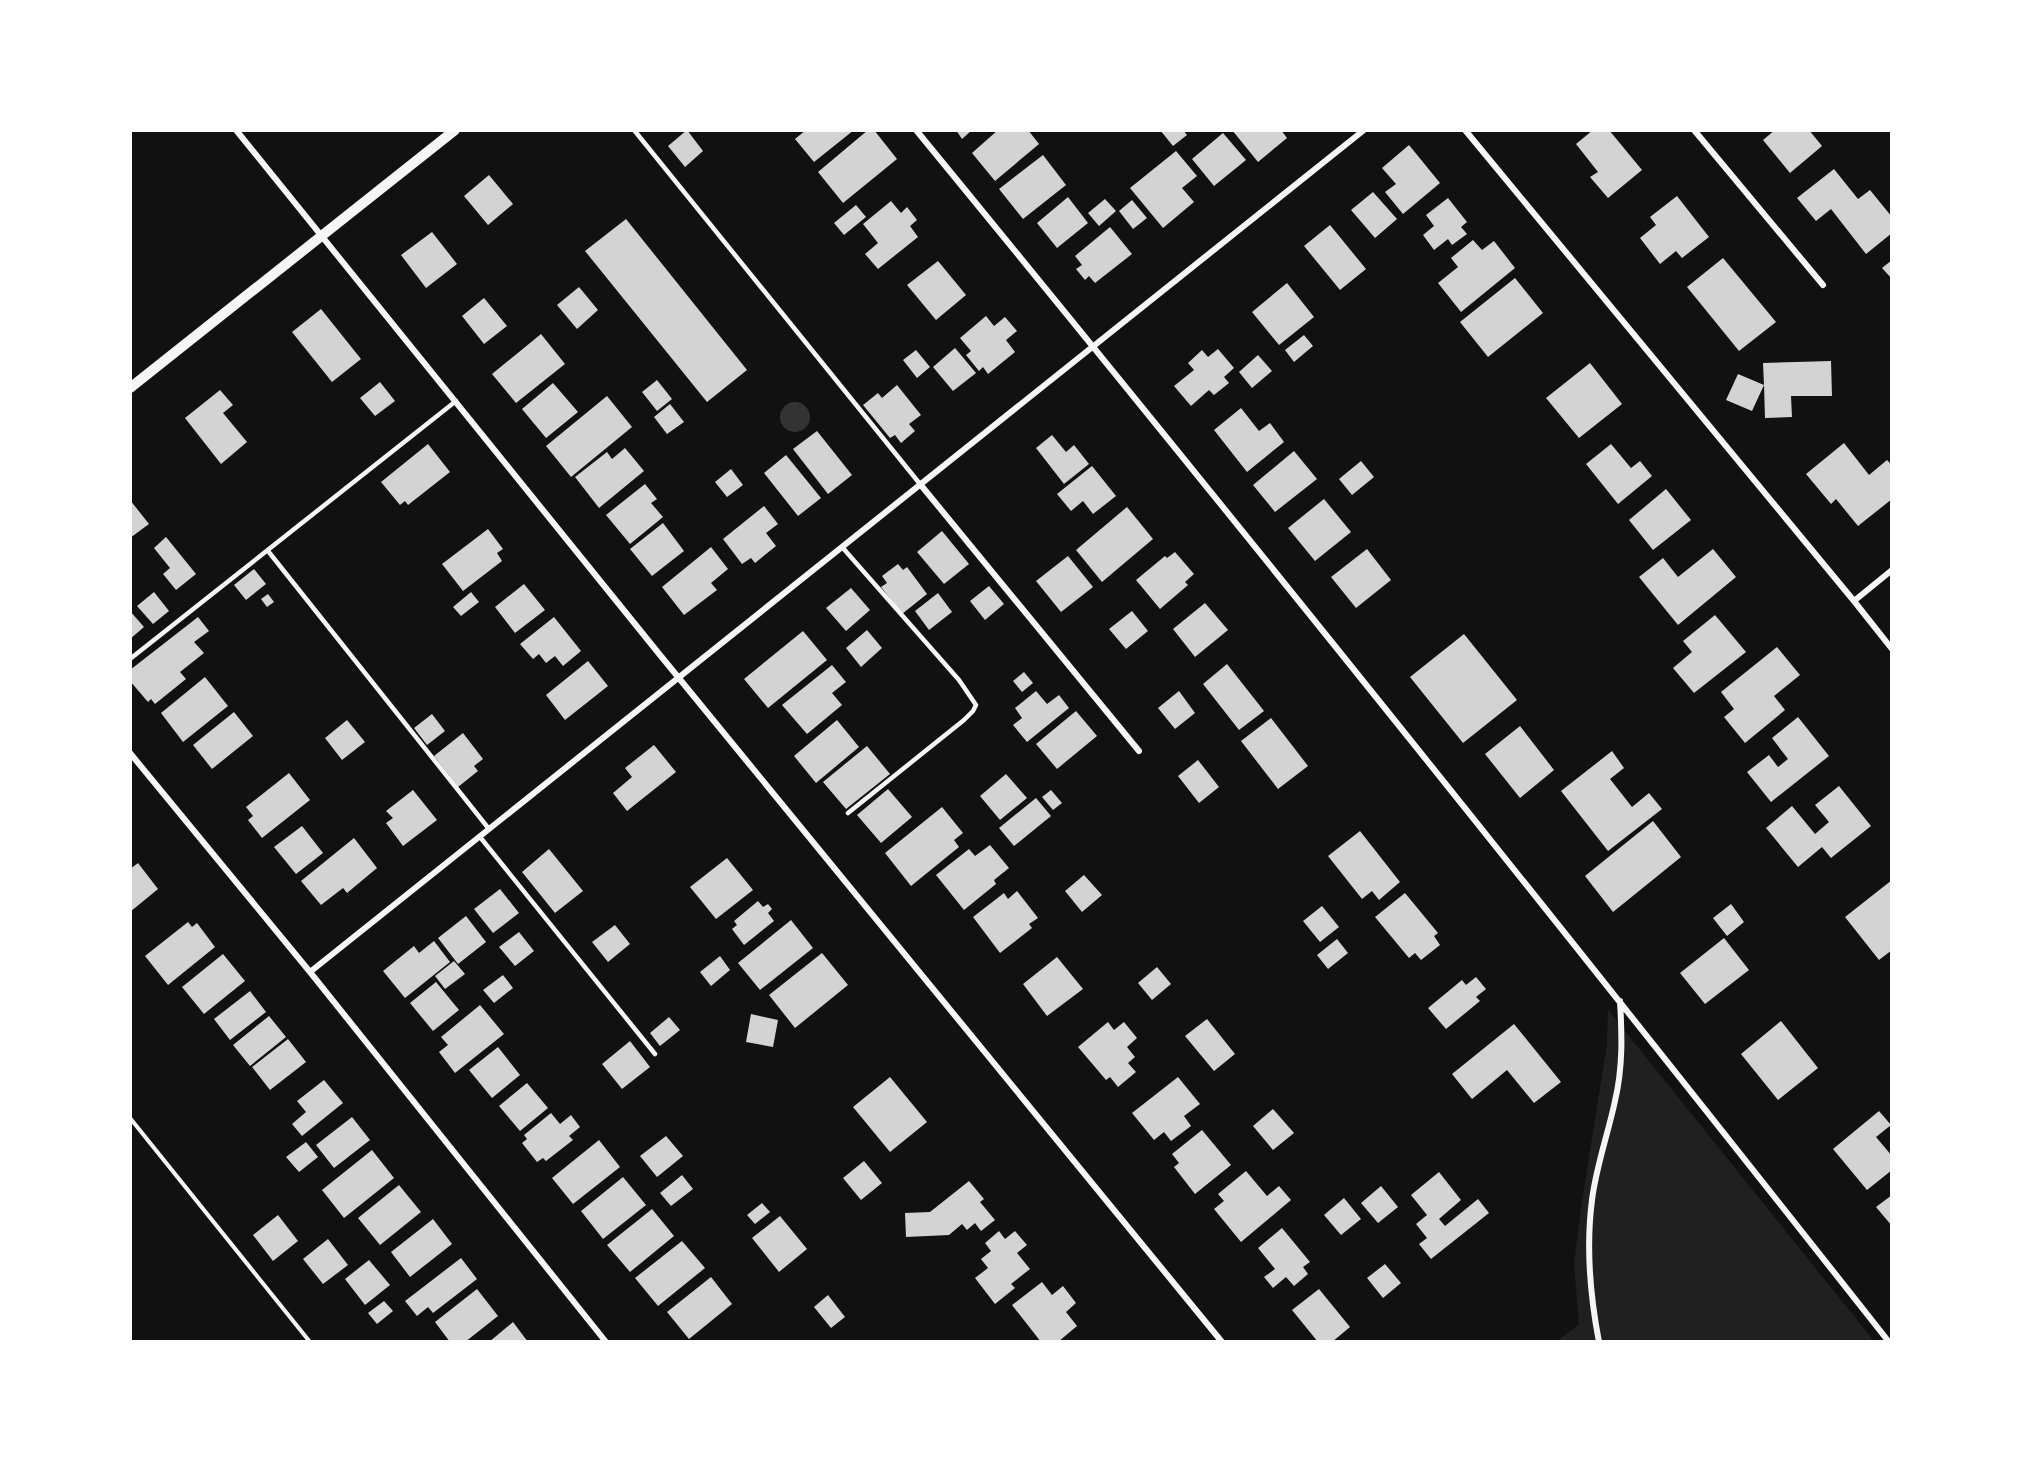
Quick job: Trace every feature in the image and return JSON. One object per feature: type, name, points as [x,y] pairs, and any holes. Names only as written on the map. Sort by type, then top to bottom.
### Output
[{"type":"street","points":[[236,130],[679,678],[1222,1341]]},
{"type":"street","points":[[130,388],[455,130]]},
{"type":"street","points":[[916,130],[1093,345],[1619,1000],[1889,1341]]},
{"type":"street","points":[[310,972],[1364,130]]},
{"type":"street","points":[[1466,130],[1892,649]]},
{"type":"street","points":[[1694,130],[1823,285]]},
{"type":"street","points":[[920,484],[1139,751]]},
{"type":"street","points":[[1854,601],[1892,570]]},
{"type":"street","points":[[130,753],[310,972],[606,1341]]},
{"type":"street","points":[[1599,1341],[1594,1313],[1589,1248],[1591,1208],[1616,1098],[1623,1042],[1619,1000]]},
{"type":"lane","points":[[634,130],[920,484]]},
{"type":"lane","points":[[130,659],[456,401]]},
{"type":"lane","points":[[842,547],[959,680],[976,705],[964,720],[848,813]]},
{"type":"lane","points":[[268,551],[489,829]]},
{"type":"lane","points":[[480,837],[655,1054]]},
{"type":"path","points":[[130,1118],[310,1341]]},
{"type":"shaded area","points":[[795,402],[801,403],[809,411],[809,423],[801,431],[795,432],[789,431],[781,423],[780,417],[781,411],[789,403]]},
{"type":"shaded area","points":[[1608,1010],[1874,1341],[1556,1342],[1579,1324],[1574,1264],[1607,1044]]},
{"type":"building","points":[[687,130],[703,151],[685,167],[668,146]]},
{"type":"building","points":[[806,130],[854,130],[814,162],[795,139]]},
{"type":"building","points":[[868,130],[874,130],[897,159],[843,203],[818,172]]},
{"type":"building","points":[[956,130],[972,130],[962,139]]},
{"type":"building","points":[[998,130],[1028,130],[1039,144],[995,181],[972,153]]},
{"type":"building","points":[[1160,130],[1183,130],[1187,135],[1173,146]]},
{"type":"building","points":[[1232,130],[1281,130],[1287,138],[1258,162]]},
{"type":"building","points":[[1593,130],[1609,130],[1642,170],[1608,198],[1590,177],[1598,172],[1576,144]]},
{"type":"building","points":[[1775,130],[1809,130],[1822,146],[1790,173],[1763,140]]},
{"type":"building","points":[[1223,133],[1246,160],[1214,186],[1192,159]]},
{"type":"building","points":[[1409,145],[1440,183],[1403,214],[1385,192],[1396,184],[1382,168]]},
{"type":"building","points":[[1176,151],[1197,176],[1182,188],[1194,202],[1163,228],[1130,188]]},
{"type":"building","points":[[1043,155],[1066,185],[1023,219],[999,189]]},
{"type":"building","points":[[1834,169],[1858,199],[1870,190],[1892,217],[1892,233],[1866,254],[1831,209],[1816,221],[1797,198]]},
{"type":"building","points":[[489,175],[513,204],[488,225],[464,196]]},
{"type":"building","points":[[1373,192],[1397,219],[1375,238],[1351,210]]},
{"type":"building","points":[[1677,196],[1709,237],[1682,258],[1676,251],[1660,264],[1640,238],[1656,225],[1650,217]]},
{"type":"building","points":[[1068,197],[1088,223],[1057,248],[1037,223]]},
{"type":"building","points":[[1448,198],[1467,222],[1461,227],[1467,234],[1452,245],[1448,239],[1434,250],[1423,235],[1434,226],[1426,215]]},
{"type":"building","points":[[1105,199],[1116,211],[1099,226],[1088,213]]},
{"type":"building","points":[[1132,200],[1147,218],[1133,229],[1119,211]]},
{"type":"building","points":[[891,201],[901,213],[907,207],[917,220],[910,226],[918,237],[878,269],[865,254],[878,243],[863,224]]},
{"type":"building","points":[[856,205],[866,217],[844,235],[834,223]]},
{"type":"building","points":[[626,219],[747,370],[707,402],[585,251]]},
{"type":"building","points":[[1330,225],[1366,269],[1340,290],[1304,246]]},
{"type":"building","points":[[1110,227],[1132,254],[1095,283],[1089,276],[1085,280],[1076,269],[1082,265],[1075,256]]},
{"type":"building","points":[[432,232],[457,264],[426,288],[401,255]]},
{"type":"building","points":[[1473,240],[1482,250],[1494,241],[1515,268],[1461,312],[1438,283],[1458,267],[1451,258]]},
{"type":"building","points":[[1723,258],[1776,322],[1739,351],[1687,287]]},
{"type":"building","points":[[1892,260],[1892,279],[1882,268]]},
{"type":"building","points":[[938,261],[966,295],[936,320],[907,285]]},
{"type":"building","points":[[1515,278],[1543,313],[1488,357],[1460,322]]},
{"type":"building","points":[[1287,283],[1314,317],[1279,345],[1252,312]]},
{"type":"building","points":[[579,287],[598,310],[577,329],[557,305]]},
{"type":"building","points":[[484,298],[507,326],[484,344],[462,316]]},
{"type":"building","points":[[321,309],[361,359],[332,382],[292,332]]},
{"type":"building","points":[[986,316],[994,326],[1005,317],[1017,331],[1006,340],[1015,352],[988,374],[983,367],[979,371],[966,355],[971,351],[960,338]]},
{"type":"building","points":[[541,334],[565,364],[516,403],[492,374]]},
{"type":"building","points":[[1304,335],[1313,346],[1294,362],[1285,350]]},
{"type":"building","points":[[955,348],[976,373],[953,391],[933,367]]},
{"type":"building","points":[[1218,349],[1234,368],[1224,377],[1229,383],[1214,395],[1209,390],[1191,406],[1174,386],[1194,370],[1188,363],[1202,350],[1208,357]]},
{"type":"building","points":[[916,350],[930,367],[917,378],[903,360]]},
{"type":"building","points":[[1258,355],[1272,371],[1252,388],[1239,372]]},
{"type":"building","points":[[1831,361],[1832,396],[1791,396],[1792,417],[1765,418],[1763,363]]},
{"type":"building","points":[[1590,363],[1622,404],[1579,438],[1546,398]]},
{"type":"building","points":[[1738,374],[1764,385],[1752,411],[1726,400]]},
{"type":"building","points":[[657,380],[672,399],[657,411],[642,392]]},
{"type":"building","points":[[380,382],[395,401],[375,416],[360,398]]},
{"type":"building","points":[[553,383],[578,412],[546,438],[522,409]]},
{"type":"building","points":[[897,385],[921,415],[909,424],[915,431],[901,443],[895,435],[890,438],[863,405],[878,393],[882,398]]},
{"type":"building","points":[[220,390],[233,405],[223,413],[247,442],[221,464],[185,418]]},
{"type":"building","points":[[607,396],[632,427],[571,477],[546,446]]},
{"type":"building","points":[[670,404],[684,422],[667,434],[654,417]]},
{"type":"building","points":[[1241,408],[1259,431],[1270,423],[1284,442],[1247,472],[1214,430]]},
{"type":"building","points":[[817,431],[852,475],[828,494],[793,449]]},
{"type":"building","points":[[1052,435],[1066,452],[1074,445],[1089,464],[1064,484],[1036,448]]},
{"type":"building","points":[[1844,443],[1869,475],[1887,460],[1892,465],[1892,499],[1858,526],[1836,499],[1831,504],[1806,474]]},
{"type":"building","points":[[428,444],[450,472],[408,505],[405,501],[400,505],[381,482]]},
{"type":"building","points":[[1611,444],[1631,468],[1640,461],[1652,476],[1618,504],[1586,464]]},
{"type":"building","points":[[625,448],[644,471],[599,508],[575,477],[607,452],[612,459]]},
{"type":"building","points":[[1294,451],[1317,479],[1275,512],[1253,485]]},
{"type":"building","points":[[786,455],[821,498],[798,516],[764,473]]},
{"type":"building","points":[[1361,461],[1374,477],[1352,495],[1339,479]]},
{"type":"building","points":[[1092,466],[1116,496],[1093,514],[1083,501],[1071,511],[1057,494]]},
{"type":"building","points":[[731,469],[743,485],[727,497],[715,482]]},
{"type":"building","points":[[645,484],[657,499],[651,503],[663,517],[630,544],[606,515]]},
{"type":"building","points":[[1666,489],[1691,520],[1653,550],[1629,520]]},
{"type":"building","points":[[1324,499],[1351,532],[1315,561],[1288,528]]},
{"type":"building","points":[[130,500],[149,524],[130,538]]},
{"type":"building","points":[[764,506],[778,524],[766,533],[776,546],[755,563],[751,558],[742,564],[723,539]]},
{"type":"building","points":[[1127,507],[1153,539],[1102,582],[1076,550]]},
{"type":"building","points":[[663,523],[684,551],[652,576],[630,549]]},
{"type":"building","points":[[488,529],[503,549],[497,553],[502,561],[463,591],[442,564]]},
{"type":"building","points":[[942,531],[969,564],[944,584],[917,552]]},
{"type":"building","points":[[166,537],[196,574],[176,590],[163,574],[170,568],[154,548]]},
{"type":"building","points":[[711,547],[728,569],[711,583],[717,590],[684,615],[662,587]]},
{"type":"building","points":[[1367,549],[1391,580],[1356,608],[1331,577]]},
{"type":"building","points":[[1713,549],[1736,577],[1678,625],[1639,577],[1663,558],[1678,577]]},
{"type":"building","points":[[1175,552],[1194,574],[1185,582],[1188,585],[1160,609],[1136,580],[1165,556],[1167,558]]},
{"type":"building","points":[[1068,556],[1093,587],[1061,612],[1036,581]]},
{"type":"building","points":[[898,564],[903,570],[907,567],[927,594],[902,614],[881,587],[887,583],[882,576]]},
{"type":"building","points":[[254,569],[266,584],[246,600],[234,585]]},
{"type":"building","points":[[524,584],[545,610],[515,633],[495,607]]},
{"type":"building","points":[[989,586],[1004,604],[985,620],[970,601]]},
{"type":"building","points":[[851,588],[870,610],[846,631],[826,608]]},
{"type":"building","points":[[154,592],[169,611],[153,624],[137,606]]},
{"type":"building","points":[[471,592],[479,602],[461,616],[453,607]]},
{"type":"building","points":[[938,593],[952,612],[929,630],[915,611]]},
{"type":"building","points":[[268,594],[274,602],[267,607],[261,599]]},
{"type":"building","points":[[1205,603],[1228,630],[1195,657],[1173,629]]},
{"type":"building","points":[[130,611],[144,627],[130,639]]},
{"type":"building","points":[[1132,611],[1148,631],[1126,649],[1109,629]]},
{"type":"building","points":[[1715,615],[1746,652],[1694,693],[1673,668],[1692,652],[1683,641]]},
{"type":"building","points":[[198,617],[209,631],[194,642],[204,653],[180,672],[186,679],[155,704],[151,699],[148,702],[130,681],[130,670]]},
{"type":"building","points":[[554,617],[581,651],[563,666],[555,656],[546,663],[539,654],[533,659],[520,644]]},
{"type":"building","points":[[867,630],[882,648],[861,667],[846,648]]},
{"type":"building","points":[[803,631],[827,660],[768,708],[744,679]]},
{"type":"building","points":[[1464,634],[1517,700],[1463,743],[1410,677]]},
{"type":"building","points":[[1777,647],[1800,675],[1774,696],[1785,710],[1745,743],[1724,717],[1734,709],[1721,692]]},
{"type":"building","points":[[588,661],[608,686],[565,720],[546,695]]},
{"type":"building","points":[[1227,664],[1264,711],[1239,730],[1203,684]]},
{"type":"building","points":[[832,665],[846,682],[832,693],[842,705],[807,734],[782,705]]},
{"type":"building","points":[[1024,672],[1033,683],[1022,692],[1013,681]]},
{"type":"building","points":[[205,677],[228,706],[183,742],[161,713]]},
{"type":"building","points":[[1036,691],[1047,704],[1059,695],[1069,708],[1027,742],[1013,725],[1022,718],[1015,708]]},
{"type":"building","points":[[1179,691],[1195,713],[1175,729],[1158,708]]},
{"type":"building","points":[[1076,711],[1097,736],[1057,769],[1036,744]]},
{"type":"building","points":[[234,712],[253,736],[212,769],[193,745]]},
{"type":"building","points":[[432,714],[445,731],[427,745],[414,728]]},
{"type":"building","points":[[1798,717],[1829,756],[1771,802],[1747,772],[1769,755],[1778,767],[1788,759],[1772,738]]},
{"type":"building","points":[[1271,718],[1308,766],[1278,789],[1241,741]]},
{"type":"building","points":[[347,720],[365,742],[342,760],[325,738]]},
{"type":"building","points":[[837,720],[859,747],[816,783],[794,756]]},
{"type":"building","points":[[1520,726],[1554,770],[1520,798],[1485,754]]},
{"type":"building","points":[[463,733],[483,759],[474,766],[478,771],[458,787],[434,756]]},
{"type":"building","points":[[654,745],[676,772],[627,811],[613,793],[632,777],[625,768]]},
{"type":"building","points":[[867,746],[890,774],[846,809],[823,782]]},
{"type":"building","points":[[1612,751],[1624,768],[1610,779],[1632,807],[1649,793],[1662,809],[1608,851],[1561,791]]},
{"type":"building","points":[[1198,760],[1219,787],[1199,803],[1178,776]]},
{"type":"building","points":[[289,773],[310,800],[262,838],[248,820],[253,816],[246,807]]},
{"type":"building","points":[[1006,774],[1027,798],[1000,820],[980,796]]},
{"type":"building","points":[[1839,786],[1871,826],[1831,858],[1822,847],[1798,867],[1766,828],[1792,806],[1815,834],[1829,822],[1815,805]]},
{"type":"building","points":[[888,789],[912,817],[881,843],[857,815]]},
{"type":"building","points":[[413,790],[437,820],[403,846],[386,823],[393,818],[386,811]]},
{"type":"building","points":[[1051,790],[1062,803],[1053,810],[1042,797]]},
{"type":"building","points":[[1036,798],[1051,816],[1014,846],[999,828]]},
{"type":"building","points":[[942,807],[963,833],[954,840],[959,847],[911,886],[885,853]]},
{"type":"building","points":[[1653,821],[1681,857],[1613,912],[1585,876]]},
{"type":"building","points":[[302,826],[323,853],[296,874],[274,847]]},
{"type":"building","points":[[1360,831],[1400,882],[1379,900],[1372,891],[1362,899],[1328,856]]},
{"type":"building","points":[[354,838],[377,868],[347,893],[343,888],[321,905],[301,881]]},
{"type":"building","points":[[990,845],[1009,868],[994,880],[996,884],[964,910],[936,875],[969,849],[975,856]]},
{"type":"building","points":[[549,849],[583,891],[555,913],[522,872]]},
{"type":"building","points":[[727,858],[753,890],[716,919],[690,887]]},
{"type":"building","points":[[138,863],[158,889],[130,912],[130,869]]},
{"type":"building","points":[[1084,875],[1102,895],[1082,912],[1065,891]]},
{"type":"building","points":[[1892,880],[1892,950],[1879,960],[1845,917]]},
{"type":"building","points":[[500,889],[519,913],[493,933],[474,909]]},
{"type":"building","points":[[1017,891],[1038,918],[1029,924],[1032,928],[1000,953],[973,917],[1004,893],[1008,899]]},
{"type":"building","points":[[1405,893],[1438,933],[1434,936],[1440,945],[1421,960],[1415,953],[1409,958],[1375,917]]},
{"type":"building","points":[[758,901],[763,907],[768,904],[772,909],[768,913],[774,921],[744,945],[732,929],[737,925],[734,921]]},
{"type":"building","points":[[1731,904],[1744,922],[1727,936],[1713,918]]},
{"type":"building","points":[[1322,906],[1339,927],[1320,942],[1303,921]]},
{"type":"building","points":[[466,916],[486,942],[458,964],[438,938]]},
{"type":"building","points":[[791,920],[813,948],[760,990],[738,963]]},
{"type":"building","points":[[188,922],[192,927],[197,923],[215,947],[168,985],[145,956]]},
{"type":"building","points":[[615,925],[630,944],[608,962],[592,942]]},
{"type":"building","points":[[519,932],[534,951],[515,966],[499,947]]},
{"type":"building","points":[[1724,938],[1749,970],[1705,1004],[1680,973]]},
{"type":"building","points":[[1337,939],[1348,953],[1328,969],[1317,955]]},
{"type":"building","points":[[434,941],[450,962],[405,998],[383,971],[414,946],[419,953]]},
{"type":"building","points":[[822,953],[848,985],[795,1028],[769,995]]},
{"type":"building","points":[[223,954],[245,981],[204,1014],[182,987]]},
{"type":"building","points":[[720,956],[730,970],[711,986],[700,972]]},
{"type":"building","points":[[1057,957],[1083,989],[1047,1016],[1023,984]]},
{"type":"building","points":[[454,961],[465,974],[445,989],[435,976]]},
{"type":"building","points":[[1157,967],[1171,984],[1152,1000],[1138,983]]},
{"type":"building","points":[[503,975],[513,988],[494,1003],[483,990]]},
{"type":"building","points":[[1476,977],[1486,989],[1476,997],[1480,1001],[1446,1029],[1428,1008],[1462,980],[1466,985]]},
{"type":"building","points":[[436,982],[459,1010],[433,1031],[410,1003]]},
{"type":"building","points":[[250,991],[266,1012],[230,1040],[214,1019]]},
{"type":"building","points":[[480,1005],[504,1034],[455,1073],[439,1052],[448,1045],[441,1037]]},
{"type":"building","points":[[751,1014],[778,1020],[773,1047],[746,1042]]},
{"type":"building","points":[[269,1016],[286,1037],[250,1066],[233,1045]]},
{"type":"building","points":[[669,1017],[680,1030],[660,1046],[650,1033]]},
{"type":"building","points":[[1207,1019],[1235,1054],[1214,1071],[1185,1036]]},
{"type":"building","points":[[1781,1021],[1818,1068],[1778,1100],[1741,1054]]},
{"type":"building","points":[[1108,1022],[1114,1030],[1124,1022],[1137,1038],[1127,1047],[1135,1057],[1128,1063],[1136,1072],[1118,1087],[1110,1077],[1106,1080],[1078,1047]]},
{"type":"building","points":[[1514,1024],[1561,1082],[1534,1103],[1507,1070],[1472,1099],[1452,1074]]},
{"type":"building","points":[[288,1039],[306,1062],[270,1090],[252,1067]]},
{"type":"building","points":[[630,1041],[650,1067],[622,1089],[602,1064]]},
{"type":"building","points":[[498,1047],[520,1075],[492,1098],[469,1070]]},
{"type":"building","points":[[890,1077],[927,1122],[890,1152],[853,1107]]},
{"type":"building","points":[[1178,1077],[1200,1104],[1184,1116],[1191,1126],[1171,1141],[1164,1132],[1154,1140],[1132,1113]]},
{"type":"building","points":[[324,1080],[343,1103],[302,1136],[292,1124],[306,1112],[297,1101]]},
{"type":"building","points":[[527,1083],[548,1108],[520,1131],[499,1106]]},
{"type":"building","points":[[1273,1109],[1294,1133],[1273,1150],[1253,1126]]},
{"type":"building","points":[[1879,1111],[1891,1125],[1876,1137],[1892,1156],[1892,1170],[1867,1190],[1833,1149]]},
{"type":"building","points":[[551,1113],[560,1124],[571,1115],[580,1127],[569,1136],[573,1140],[546,1161],[543,1158],[537,1162],[522,1143],[527,1139],[524,1135]]},
{"type":"building","points":[[352,1117],[370,1140],[334,1168],[316,1145]]},
{"type":"building","points":[[1202,1130],[1231,1165],[1195,1194],[1174,1167],[1179,1163],[1172,1154]]},
{"type":"building","points":[[666,1136],[683,1156],[657,1177],[640,1156]]},
{"type":"building","points":[[599,1140],[620,1167],[573,1204],[552,1178]]},
{"type":"building","points":[[306,1142],[318,1157],[299,1172],[286,1157]]},
{"type":"building","points":[[372,1150],[394,1178],[344,1218],[322,1190]]},
{"type":"building","points":[[864,1161],[882,1183],[861,1200],[843,1178]]},
{"type":"building","points":[[1246,1171],[1267,1196],[1279,1186],[1291,1200],[1241,1242],[1214,1209],[1224,1201],[1218,1194]]},
{"type":"building","points":[[1439,1172],[1461,1200],[1439,1219],[1445,1226],[1478,1199],[1489,1213],[1431,1259],[1419,1244],[1427,1238],[1416,1224],[1427,1215],[1411,1195]]},
{"type":"building","points":[[682,1175],[693,1189],[671,1206],[660,1193]]},
{"type":"building","points":[[623,1177],[646,1205],[603,1239],[581,1211]]},
{"type":"building","points":[[969,1181],[984,1199],[980,1202],[995,1220],[981,1231],[975,1223],[967,1230],[962,1224],[949,1235],[906,1237],[905,1213],[930,1212]]},
{"type":"building","points":[[399,1185],[421,1212],[380,1245],[358,1218]]},
{"type":"building","points":[[1381,1186],[1398,1207],[1378,1223],[1361,1203]]},
{"type":"building","points":[[1892,1195],[1892,1226],[1876,1207]]},
{"type":"building","points":[[1344,1198],[1361,1219],[1341,1235],[1324,1215]]},
{"type":"building","points":[[762,1203],[770,1212],[755,1224],[747,1215]]},
{"type":"building","points":[[652,1209],[674,1236],[630,1272],[607,1245]]},
{"type":"building","points":[[278,1215],[298,1241],[273,1261],[253,1235]]},
{"type":"building","points":[[780,1216],[807,1249],[779,1272],[752,1238]]},
{"type":"building","points":[[433,1219],[452,1244],[410,1277],[391,1252]]},
{"type":"building","points":[[1282,1228],[1310,1262],[1303,1267],[1308,1274],[1294,1286],[1286,1277],[1273,1288],[1264,1277],[1275,1269],[1258,1248]]},
{"type":"building","points":[[999,1231],[1005,1239],[1015,1231],[1027,1245],[1017,1253],[1030,1269],[1011,1284],[1015,1288],[995,1304],[975,1278],[988,1268],[981,1259],[991,1251],[985,1243]]},
{"type":"building","points":[[328,1239],[348,1265],[323,1284],[303,1259]]},
{"type":"building","points":[[682,1241],[705,1268],[658,1306],[635,1278]]},
{"type":"building","points":[[461,1258],[477,1279],[433,1313],[428,1307],[417,1316],[405,1301]]},
{"type":"building","points":[[369,1260],[390,1285],[365,1305],[345,1279]]},
{"type":"building","points":[[1385,1264],[1401,1283],[1383,1298],[1367,1278]]},
{"type":"building","points":[[711,1277],[732,1304],[689,1339],[667,1312]]},
{"type":"building","points":[[1042,1282],[1052,1295],[1063,1286],[1076,1303],[1066,1312],[1077,1326],[1058,1342],[1041,1342],[1012,1305]]},
{"type":"building","points":[[477,1289],[498,1316],[465,1342],[450,1342],[435,1322]]},
{"type":"building","points":[[1319,1289],[1350,1327],[1332,1342],[1318,1342],[1292,1310]]},
{"type":"building","points":[[828,1295],[845,1317],[831,1328],[814,1307]]},
{"type":"building","points":[[384,1301],[393,1311],[377,1324],[368,1313]]},
{"type":"building","points":[[513,1322],[528,1342],[489,1342]]}]
